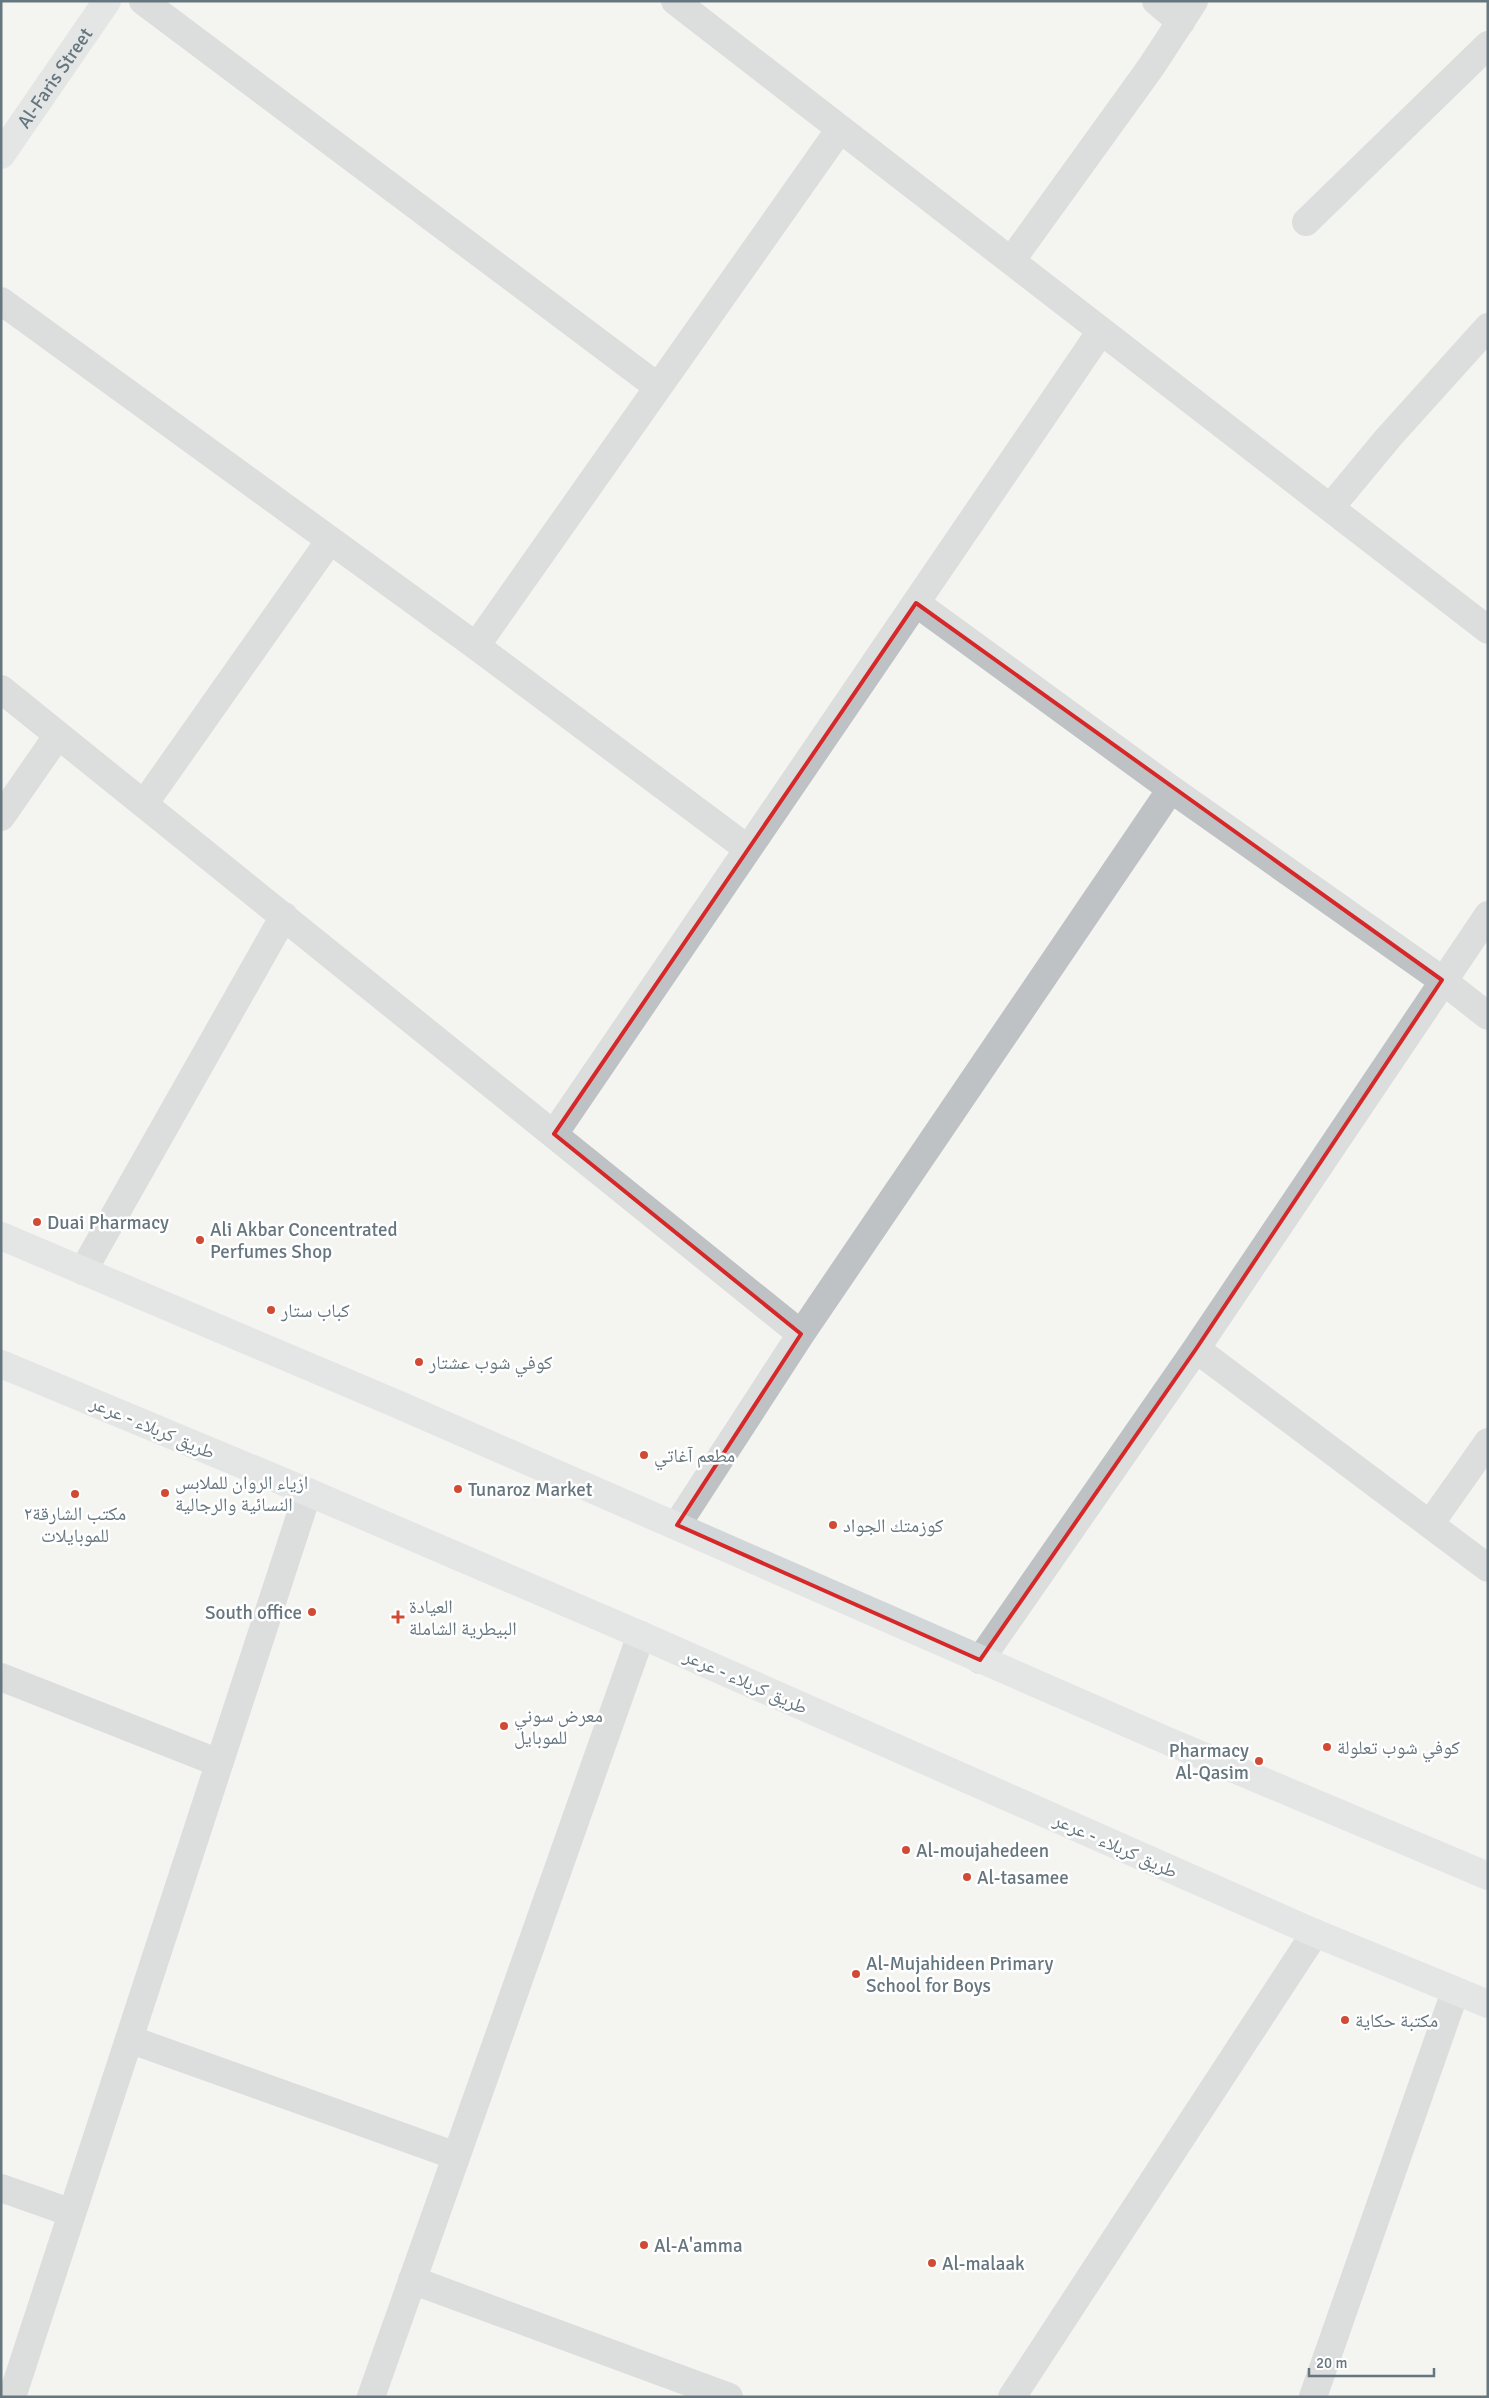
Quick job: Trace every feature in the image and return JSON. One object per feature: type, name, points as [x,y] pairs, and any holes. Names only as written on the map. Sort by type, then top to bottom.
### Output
[{"type":"main road","name":"Al-Faris Street","points":[[1,156],[107,1]]},
{"type":"main road","points":[[1,1236],[677,1525],[980,1660],[1488,1876]]},
{"type":"main road","name":"طريق كربلاء - عرعر","points":[[1,1364],[308,1492],[641,1635],[1315,1932],[1455,1992],[1488,2004]]},
{"type":"street","points":[[143,1],[658,387]]},
{"type":"street","points":[[675,1],[1488,630]]},
{"type":"street","points":[[1011,261],[1187,12],[1156,1]]},
{"type":"street","points":[[1306,222],[1488,45]]},
{"type":"street","points":[[476,646],[840,129]]},
{"type":"street","points":[[1,301],[476,646],[748,849]]},
{"type":"street","points":[[1330,508],[1388,438],[1488,327]]},
{"type":"street","points":[[554,1134],[1102,331]]},
{"type":"street","points":[[144,804],[330,540]]},
{"type":"street","points":[[916,602],[1172,789],[1442,980],[1488,1016]]},
{"type":"street","points":[[1,689],[801,1334]]},
{"type":"street","points":[[1,817],[58,735]]},
{"type":"street","points":[[677,1525],[801,1334],[1172,789]]},
{"type":"street","points":[[980,1660],[1196,1349],[1442,980],[1488,915]]},
{"type":"street","points":[[83,1270],[284,916]]},
{"type":"street","points":[[1196,1349],[1488,1568]]},
{"type":"street","points":[[1430,1524],[1488,1442]]},
{"type":"street","points":[[12,2397],[308,1492]]},
{"type":"street","points":[[371,2397],[641,1635]]},
{"type":"street","points":[[1,1678],[219,1763]]},
{"type":"street","points":[[1012,2397],[1315,1932]]},
{"type":"street","points":[[1313,2397],[1455,1992]]},
{"type":"street","points":[[129,2039],[456,2156]]},
{"type":"street","points":[[1,2188],[72,2213]]},
{"type":"street","points":[[412,2280],[729,2397]]},
{"type":"highlighted area","points":[[916,603],[1442,980],[1196,1349],[980,1660],[677,1525],[801,1334],[554,1134]]},
{"type":"place","name":"Duai Pharmacy","points":[[37,1222]]},
{"type":"place","name":"Ali Akbar Concentrated Perfumes Shop","points":[[200,1240]]},
{"type":"place","name":"كباب ستار","points":[[271,1310]]},
{"type":"place","name":"كوفي شوب عشتار","points":[[419,1362]]},
{"type":"place","name":"مطعم آغاتي","points":[[644,1455]]},
{"type":"place","name":"Tunaroz Market","points":[[458,1489]]},
{"type":"place","name":"ازياء الروان للملابس النسائية والرجالية","points":[[165,1493]]},
{"type":"place","name":"مكتب الشارقة٢ للموبايلات","points":[[75,1494]]},
{"type":"place","name":"كوزمتك الجواد","points":[[833,1525]]},
{"type":"place","name":"South office","points":[[312,1612]]},
{"type":"place","name":"العيادة البيطرية الشاملة","points":[[398,1617]]},
{"type":"place","name":"معرض سوني للموبايل","points":[[504,1726]]},
{"type":"place","name":"كوفي شوب تعلولة","points":[[1327,1747]]},
{"type":"place","name":"Pharmacy Al-Qasim","points":[[1259,1761]]},
{"type":"place","name":"Al-moujahedeen","points":[[906,1850]]},
{"type":"place","name":"Al-tasamee","points":[[967,1877]]},
{"type":"place","name":"Al-Mujahideen Primary School for Boys","points":[[856,1974]]},
{"type":"place","name":"مكتبة حكاية","points":[[1345,2020]]},
{"type":"place","name":"Al-A'amma","points":[[644,2245]]},
{"type":"place","name":"Al-malaak","points":[[932,2263]]}]
